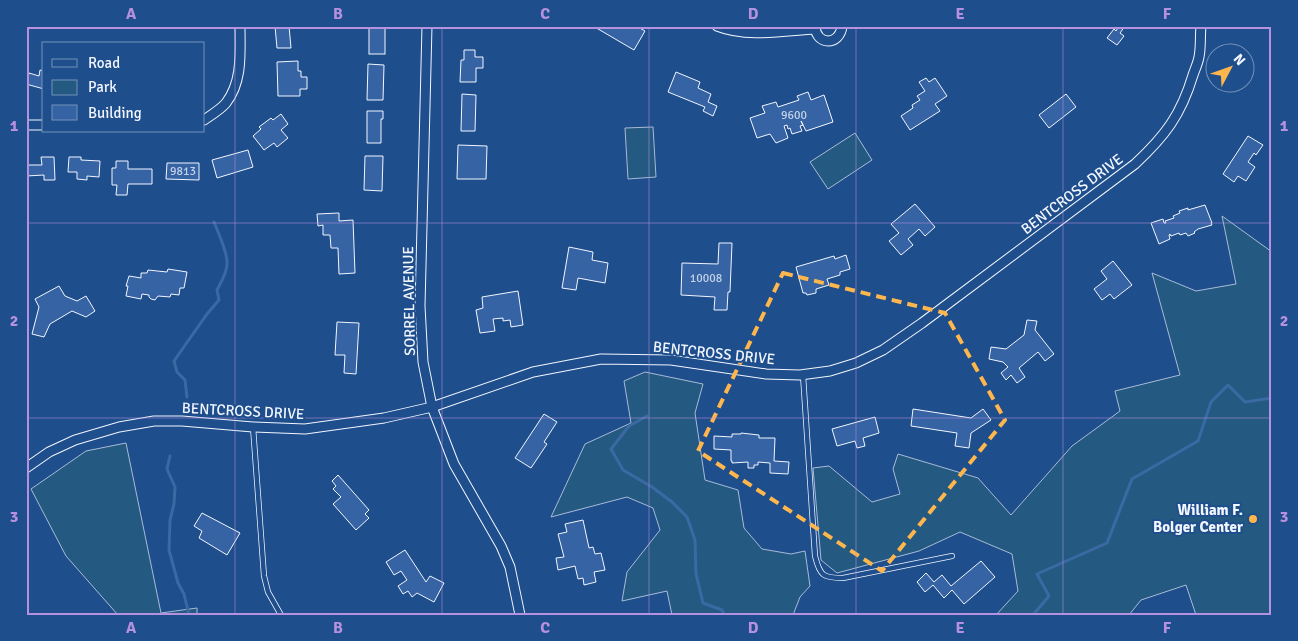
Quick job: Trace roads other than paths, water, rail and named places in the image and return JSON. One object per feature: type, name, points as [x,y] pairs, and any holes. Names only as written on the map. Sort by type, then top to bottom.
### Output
[{"type":"street","points":[[205,119],[225,104],[233,90],[240,66],[240,26]]},
{"type":"street","name":"SORREL AVENUE","points":[[427,26],[420,306],[424,362],[432,406],[454,464],[502,546],[510,566],[520,615]]},
{"type":"street","points":[[717,26],[729,31],[757,33],[815,28],[818,37],[826,41],[834,40],[840,34],[842,26]]},
{"type":"street","name":"BENTCROSS DRIVE","points":[[26,468],[49,452],[75,440],[119,427],[154,421],[182,421],[305,429],[384,418],[432,406],[533,372],[601,359],[671,360],[766,374],[802,375],[830,371],[856,363],[883,350],[926,321],[1135,164],[1154,146],[1179,113],[1189,90],[1199,57],[1201,26]]},
{"type":"street","points":[[26,125],[42,125]]},
{"type":"lane","points":[[802,375],[815,556],[822,575],[828,578],[843,578],[952,556]]},
{"type":"lane","points":[[254,427],[264,576],[268,592],[281,615]]},
{"type":"waterway","points":[[187,397],[185,380],[177,372],[174,361],[219,300],[217,290],[227,267],[227,259],[214,222]]},
{"type":"waterway","points":[[1033,615],[1049,596],[1037,574],[1107,543],[1132,479],[1198,441],[1211,402],[1228,385],[1245,402],[1272,398]]},
{"type":"waterway","points":[[647,416],[629,426],[611,449],[623,470],[652,487],[672,502],[687,517],[695,540],[696,574],[703,603],[722,610],[724,615]]},
{"type":"waterway","points":[[170,456],[167,469],[175,487],[174,504],[170,520],[169,550],[189,615]]},
{"type":"place","name":"William F. Bolger Center","points":[[1253,519]]}]
